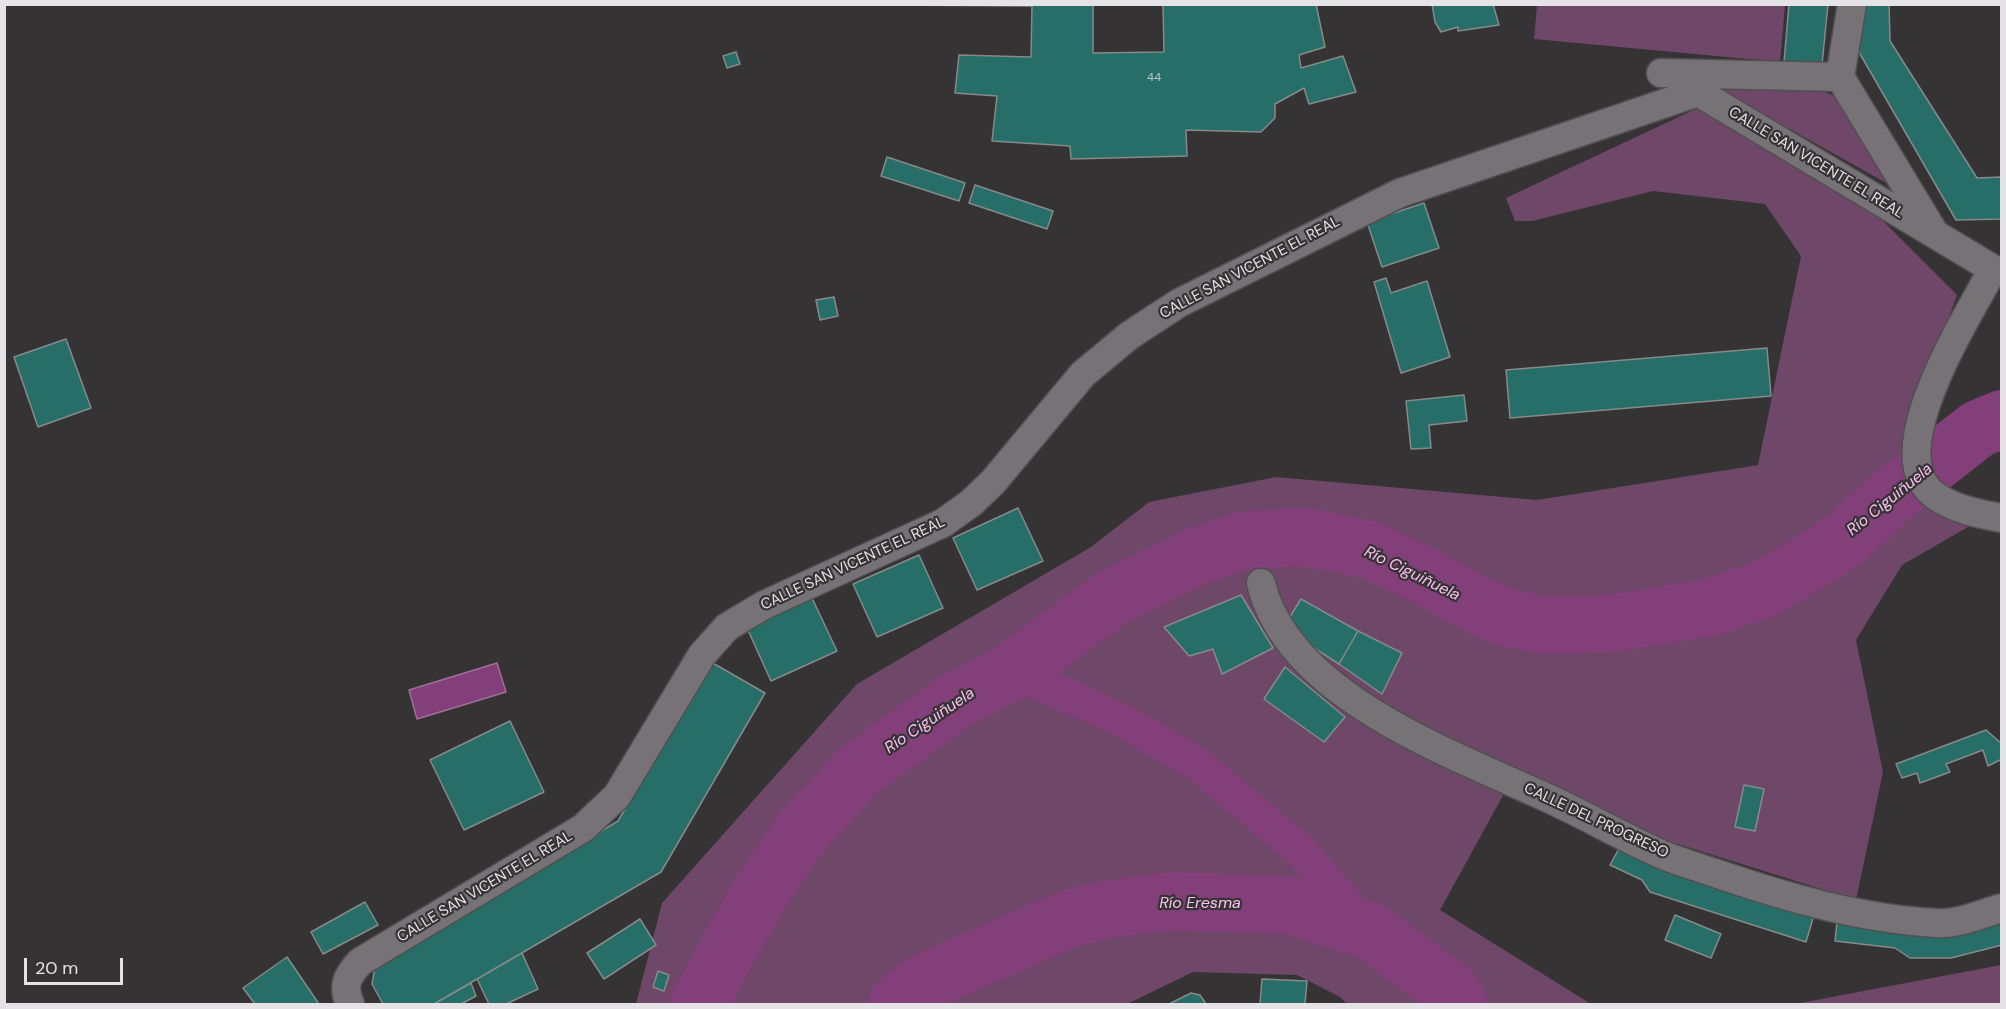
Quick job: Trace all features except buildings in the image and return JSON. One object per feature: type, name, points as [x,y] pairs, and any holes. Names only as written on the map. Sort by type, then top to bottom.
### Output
[{"type":"street","points":[[1839,77],[1852,4]]},
{"type":"street","name":"CALLE SAN VICENTE EL REAL","points":[[1661,73],[1697,82],[1839,77],[1935,235]]},
{"type":"street","name":"CALLE SAN VICENTE EL REAL","points":[[1697,82],[1935,235],[1997,267],[1922,411],[1916,461],[1932,493],[1950,504],[2001,518]]},
{"type":"street","name":"CALLE SAN VICENTE EL REAL","points":[[350,1005],[345,987],[348,977],[360,962],[583,828],[600,814],[617,796],[702,655],[727,627],[764,605],[952,517],[993,482],[1083,374],[1130,335],[1179,303],[1400,193],[1697,82]]},
{"type":"street","name":"CALLE DEL PROGRESO","points":[[1261,583],[1274,622],[1297,652],[1378,715],[1419,741],[1599,821],[1663,855],[1743,883],[1854,912],[1937,924],[1953,923],[2001,908]]},
{"type":"shaded area","points":[[1537,5],[1785,5],[1780,62],[1534,39]]},
{"type":"shaded area","points":[[1734,87],[1825,92],[1839,98],[1889,175],[1888,184],[1722,91]]},
{"type":"shaded area","points":[[1700,107],[1871,209],[1957,295],[1903,449],[1968,527],[1902,565],[1856,640],[1883,772],[1856,900],[1506,790],[1440,910],[1591,1004],[1347,1004],[1340,997],[1297,975],[1193,972],[1127,1004],[636,1004],[662,903],[857,684],[1091,547],[1149,502],[1276,477],[1537,500],[1758,465],[1801,256],[1765,204],[1653,191],[1532,221],[1515,221],[1506,198]]},
{"type":"shaded area","points":[[497,663],[506,692],[417,719],[409,690]]},
{"type":"shaded area","points":[[2001,965],[2001,1004],[1800,1004],[1800,1003]]},
{"type":"waterway","name":"Río Ciguiñuela","points":[[698,1004],[757,898],[801,833],[857,772],[955,701],[1008,674],[1115,596],[1195,557],[1244,540],[1305,537],[1370,550],[1505,617],[1542,625],[1608,624],[1712,607],[1764,589],[1817,558],[1847,538],[1887,500],[1978,429],[2002,419]]},
{"type":"waterway","points":[[1008,674],[1051,688],[1123,721],[1197,764],[1301,851],[1370,931]]},
{"type":"waterway","name":"Río Eresma","points":[[897,1004],[922,983],[1068,919],[1109,909],[1173,901],[1289,905],[1370,931],[1447,988],[1459,1004]]}]
